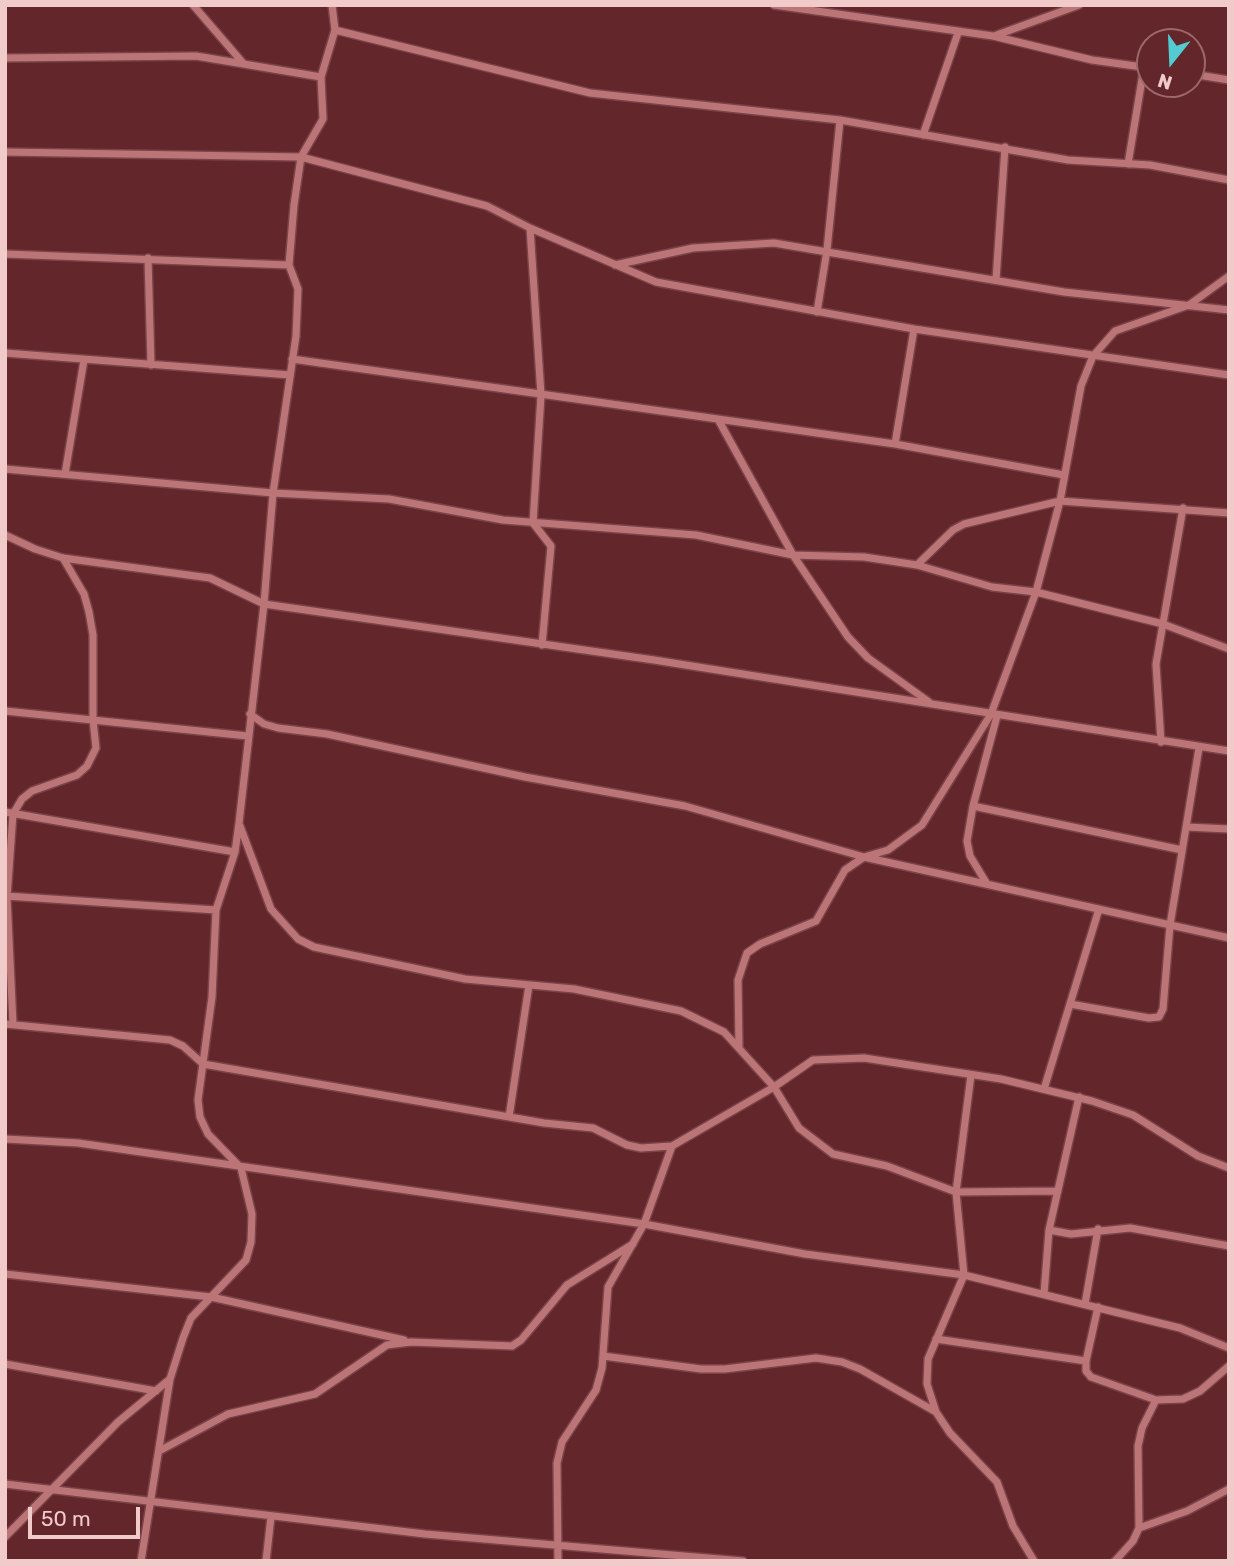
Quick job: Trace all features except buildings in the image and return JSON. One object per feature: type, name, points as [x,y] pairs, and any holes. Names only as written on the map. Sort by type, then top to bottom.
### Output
[{"type":"street","points":[[193,5],[244,64]]},
{"type":"street","points":[[141,1561],[161,1450],[170,1379],[191,1318],[246,1260],[251,1242],[252,1214],[241,1168],[208,1134],[200,1117],[198,1100],[212,997],[216,910],[235,852],[239,823],[264,604],[273,493],[292,359],[298,289],[289,265],[301,157],[323,119],[321,77],[335,30],[332,5]]},
{"type":"street","points":[[774,5],[993,36],[1092,60],[1136,66]]},
{"type":"street","points":[[993,36],[1079,5]]},
{"type":"street","points":[[335,30],[590,93],[840,120],[1069,160],[1150,165],[1229,180]]},
{"type":"street","points":[[923,135],[958,33]]},
{"type":"street","points":[[5,58],[177,55],[321,77]]},
{"type":"street","points":[[1206,76],[1229,80]]},
{"type":"street","points":[[1128,164],[1141,98]]},
{"type":"street","points":[[817,312],[827,250],[840,120]]},
{"type":"street","points":[[996,280],[1005,147]]},
{"type":"street","points":[[5,152],[301,157],[487,206],[530,228],[656,282],[914,329],[1229,375]]},
{"type":"street","points":[[530,228],[541,395],[533,523],[551,546],[542,645]]},
{"type":"street","points":[[615,265],[693,248],[735,243],[774,243],[1064,292],[1229,310]]},
{"type":"street","points":[[5,254],[289,265]]},
{"type":"street","points":[[148,258],[150,365]]},
{"type":"street","points":[[988,884],[970,856],[967,841],[973,806],[994,715],[1036,592],[1060,501],[1081,386],[1093,356],[1115,331],[1189,304],[1229,276]]},
{"type":"street","points":[[895,444],[914,329]]},
{"type":"street","points":[[5,352],[290,375]]},
{"type":"street","points":[[292,359],[895,444],[1064,475]]},
{"type":"street","points":[[65,474],[84,360]]},
{"type":"street","points":[[719,421],[793,555],[848,637],[868,658],[932,705]]},
{"type":"street","points":[[5,469],[273,493],[389,499],[533,523],[696,535],[793,555],[864,556],[917,565],[992,587],[1036,592],[1163,624],[1229,649]]},
{"type":"street","points":[[917,565],[953,530],[964,524],[1060,501],[1229,513]]},
{"type":"street","points":[[1161,742],[1156,664],[1183,508]]},
{"type":"street","points":[[5,535],[63,558],[210,578],[264,604],[1229,751]]},
{"type":"street","points":[[63,558],[83,594],[93,635],[93,720],[96,748],[87,766],[77,775],[33,791],[9,813],[6,896],[9,1024],[170,1040],[183,1046],[203,1063],[509,1117],[593,1128],[627,1145],[672,1146],[774,1087],[813,1060],[864,1058],[971,1075],[1079,1097],[1133,1115],[1198,1156],[1229,1168]]},
{"type":"street","points":[[5,711],[248,736]]},
{"type":"street","points":[[250,714],[264,724],[278,728],[327,734],[525,778],[685,806],[864,857],[1229,938]]},
{"type":"street","points":[[739,1047],[738,980],[747,953],[760,944],[816,921],[845,870],[864,857],[888,850],[922,825],[994,715]]},
{"type":"street","points":[[1070,1004],[1149,1018],[1159,1017],[1163,1009],[1170,925],[1199,748]]},
{"type":"street","points":[[973,806],[1182,850]]},
{"type":"street","points":[[9,813],[235,852]]},
{"type":"street","points":[[239,823],[271,909],[298,939],[314,947],[465,979],[574,989],[681,1011],[724,1032],[774,1087],[799,1128],[833,1154],[887,1166],[956,1192],[1059,1191]]},
{"type":"street","points":[[1186,827],[1229,829]]},
{"type":"street","points":[[6,896],[216,910]]},
{"type":"street","points":[[1044,1089],[1099,909]]},
{"type":"street","points":[[509,1117],[529,985]]},
{"type":"street","points":[[971,1075],[956,1192],[964,1275],[928,1359],[927,1384],[936,1412],[950,1433],[997,1482],[1013,1526],[1034,1561]]},
{"type":"street","points":[[1044,1294],[1049,1230],[1079,1097]]},
{"type":"street","points":[[5,1139],[78,1143],[644,1224],[805,1254],[964,1275],[1180,1328],[1229,1348]]},
{"type":"street","points":[[558,1561],[557,1463],[562,1442],[596,1390],[603,1356],[608,1287],[644,1224],[672,1146]]},
{"type":"street","points":[[1049,1230],[1071,1234],[1098,1229],[1161,1232],[1229,1246]]},
{"type":"street","points":[[1085,1304],[1098,1229]]},
{"type":"street","points":[[161,1450],[228,1414],[314,1394],[387,1345],[411,1342],[512,1346],[521,1340],[567,1285],[633,1244]]},
{"type":"street","points":[[5,1274],[211,1297],[411,1342]]},
{"type":"street","points":[[1098,1307],[1086,1361],[1086,1371],[1091,1377],[1157,1401],[1183,1399],[1200,1391],[1229,1366]]},
{"type":"street","points":[[936,1339],[1086,1361]]},
{"type":"street","points":[[603,1356],[701,1369],[725,1369],[816,1358],[842,1362],[860,1369],[936,1412]]},
{"type":"street","points":[[5,1364],[156,1391]]},
{"type":"street","points":[[5,1537],[118,1422],[170,1379]]},
{"type":"street","points":[[1115,1561],[1133,1541],[1139,1528],[1138,1446],[1142,1428],[1157,1401]]},
{"type":"street","points":[[5,1484],[425,1534],[743,1561]]},
{"type":"street","points":[[1139,1528],[1187,1511],[1229,1489]]},
{"type":"street","points":[[267,1561],[271,1517]]}]
